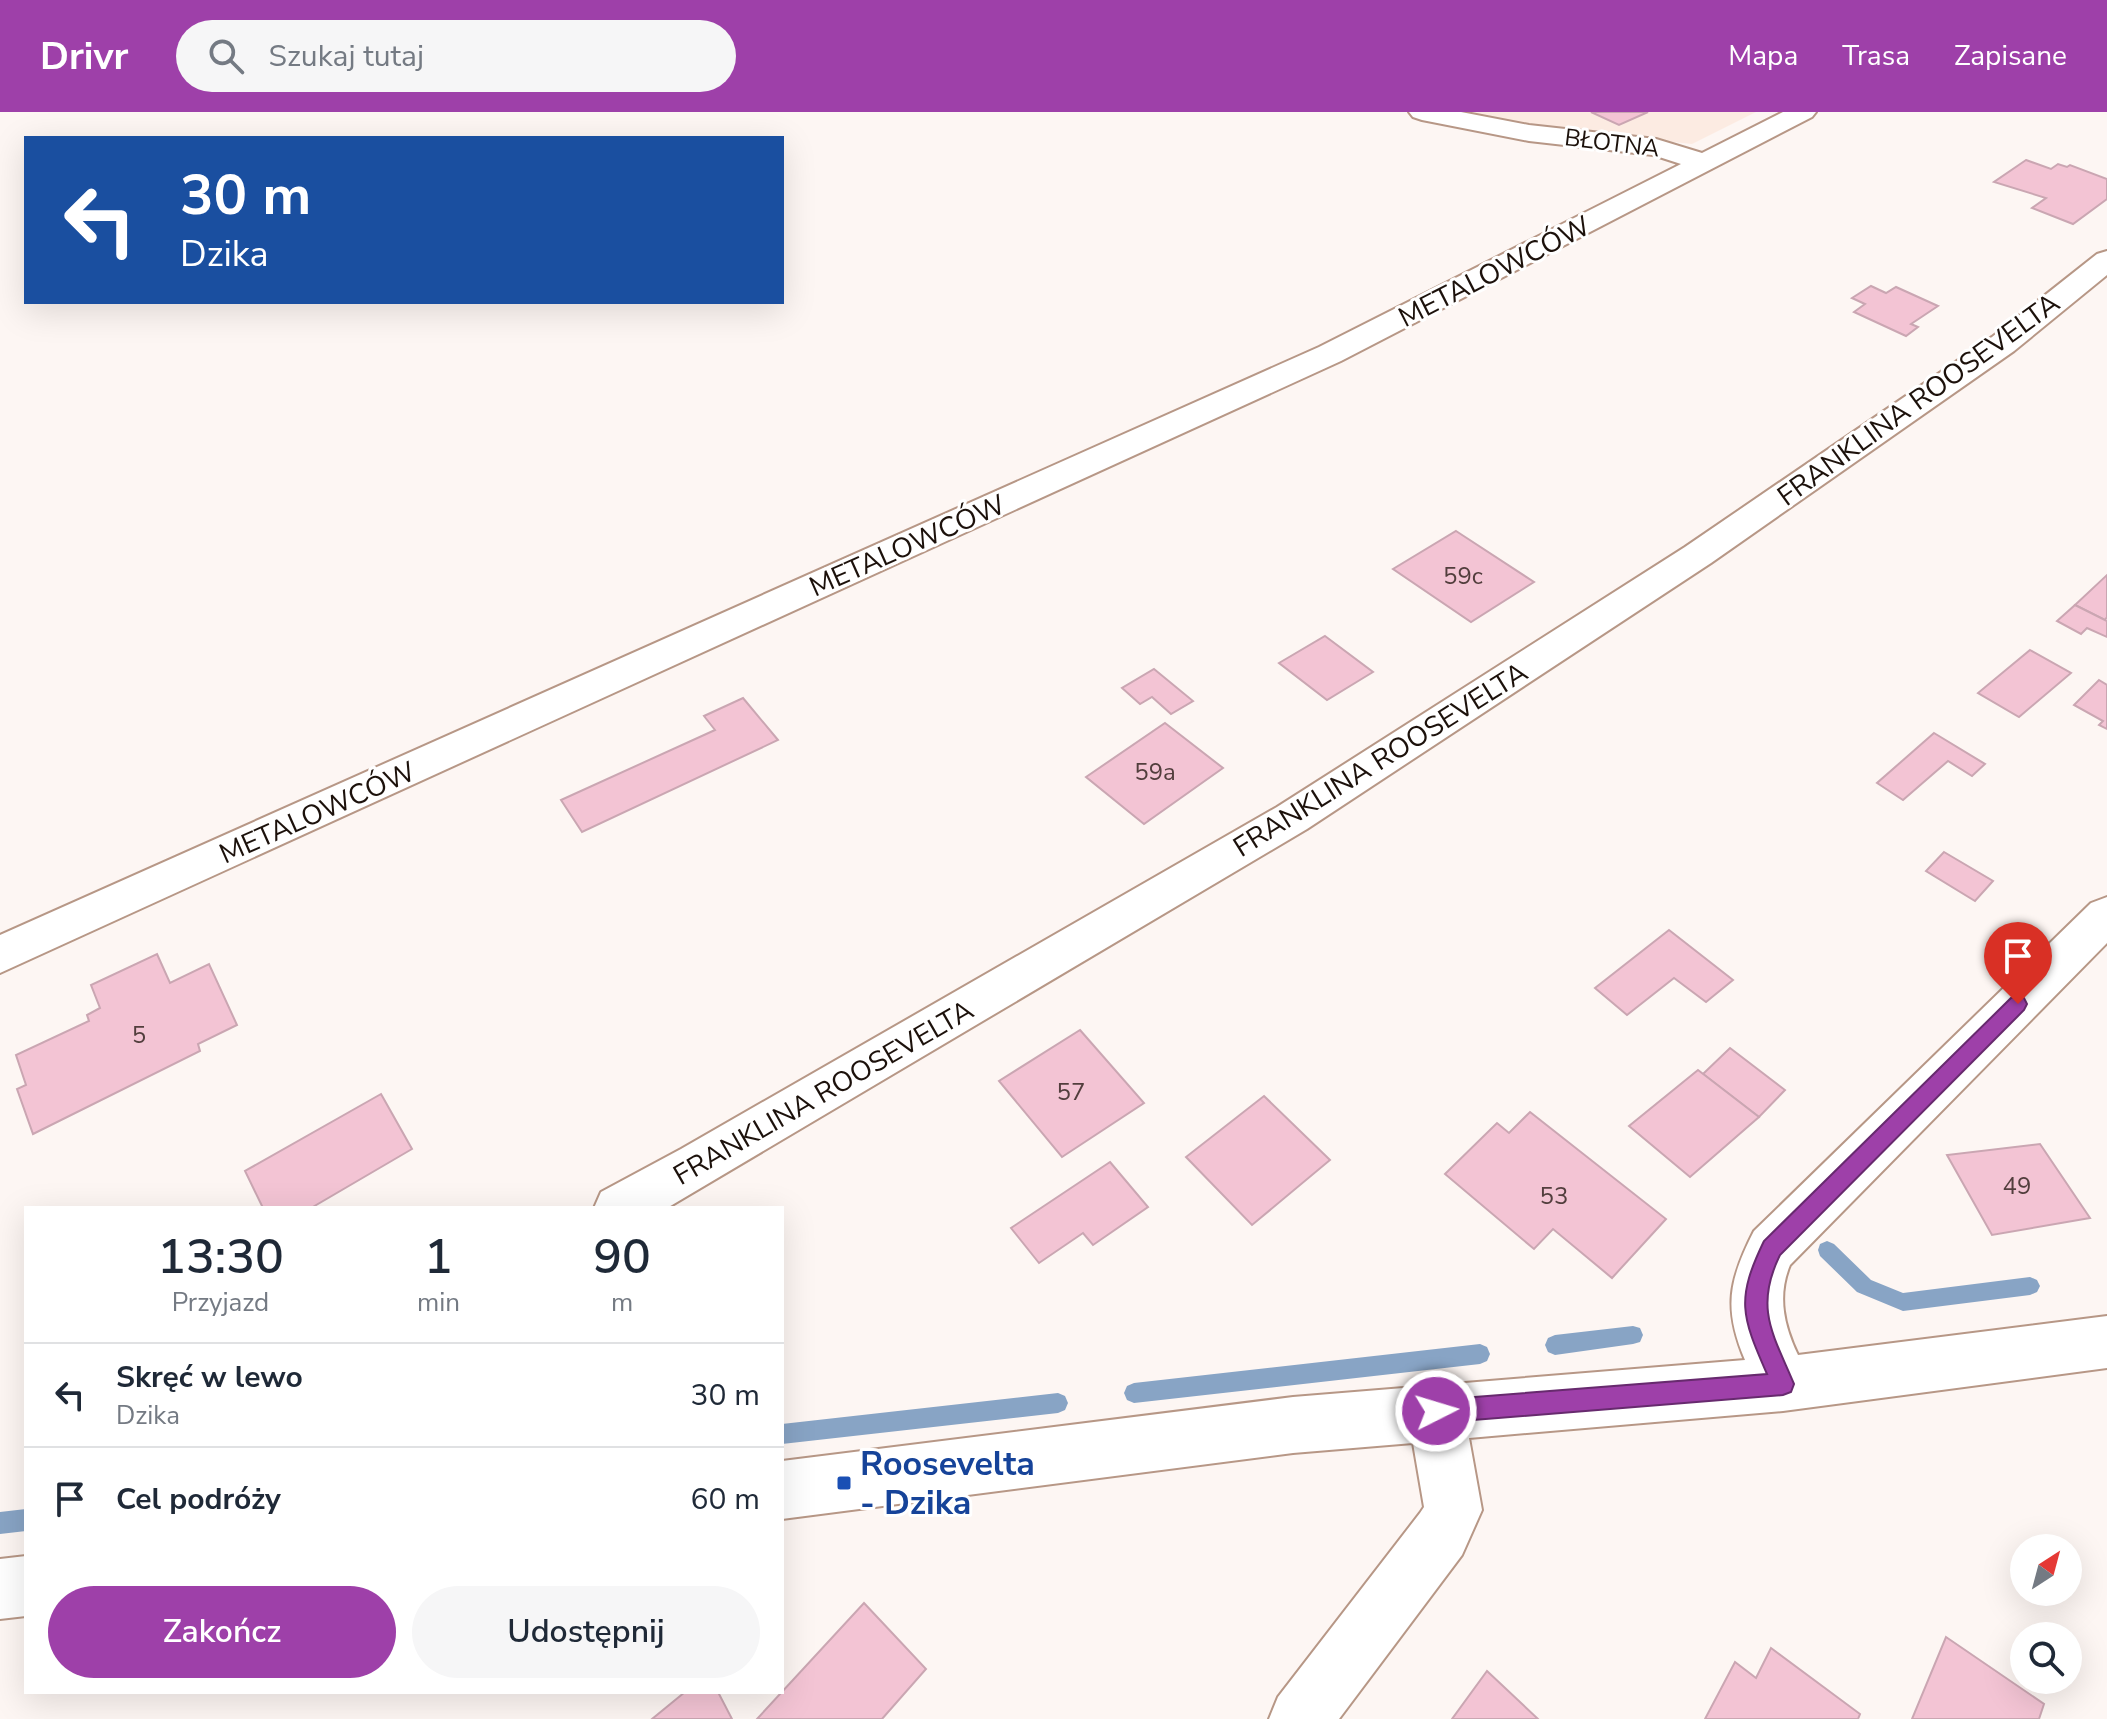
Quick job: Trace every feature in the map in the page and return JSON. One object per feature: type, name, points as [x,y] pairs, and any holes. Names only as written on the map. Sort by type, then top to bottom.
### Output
[{"type":"street","name":"BŁOTNA","points":[[1422,112],[1529,133],[1656,147],[1705,163]]},
{"type":"street","name":"METALOWCÓW","points":[[0,955],[1330,354],[1803,112]]},
{"type":"street","name":"FRANKLINA ROOSEVELTA","points":[[623,1206],[699,1165],[1292,818],[1698,555],[2003,344],[2107,260]]},
{"type":"street","points":[[1783,1384],[1765,1344],[1754,1304],[1757,1279],[1772,1248],[2107,915]]},
{"type":"street","points":[[784,1490],[1293,1425],[1783,1384],[2107,1342]]},
{"type":"street","points":[[1300,1719],[1432,1546],[1453,1510],[1436,1411]]},
{"type":"street","points":[[0,1589],[24,1586]]},
{"type":"shaded area","points":[[1454,112],[1756,112],[1692,144],[1517,125]]},
{"type":"building","points":[[1591,112],[1648,112],[1619,125]]},
{"type":"building","points":[[2026,160],[2051,169],[2058,164],[2070,165],[2107,179],[2107,199],[2073,224],[2032,208],[2046,198],[1994,182]]},
{"type":"building","points":[[1871,286],[1886,293],[1896,287],[1938,306],[1911,324],[1918,327],[1906,336],[1854,312],[1865,304],[1852,298]]},
{"type":"building","points":[[1456,531],[1534,582],[1471,622],[1393,569]]},
{"type":"building","points":[[2107,575],[2107,617],[2105,620],[2075,605]]},
{"type":"building","points":[[2075,605],[2107,621],[2107,637],[2087,628],[2081,634],[2057,621]]},
{"type":"building","points":[[1325,636],[1373,672],[1327,700],[1279,663]]},
{"type":"building","points":[[2030,650],[2071,673],[2019,717],[1978,693]]},
{"type":"building","points":[[1154,669],[1193,701],[1171,714],[1152,697],[1140,704],[1122,688]]},
{"type":"building","points":[[2099,680],[2107,685],[2107,729],[2099,725],[2103,721],[2074,705]]},
{"type":"building","points":[[743,698],[778,740],[582,832],[561,800],[715,730],[704,716]]},
{"type":"building","points":[[1165,723],[1223,768],[1144,824],[1086,777]]},
{"type":"building","points":[[1934,733],[1985,764],[1972,776],[1948,761],[1903,800],[1877,783]]},
{"type":"building","points":[[1944,852],[1993,881],[1975,901],[1926,871]]},
{"type":"building","points":[[1669,930],[1733,980],[1706,1002],[1674,978],[1627,1015],[1595,988]]},
{"type":"building","points":[[157,954],[170,983],[209,964],[237,1025],[198,1044],[200,1051],[33,1134],[17,1089],[26,1085],[16,1055],[89,1021],[87,1015],[100,1008],[91,985]]},
{"type":"building","points":[[1080,1030],[1144,1103],[1062,1157],[999,1081]]},
{"type":"building","points":[[1730,1048],[1785,1090],[1759,1117],[1703,1074]]},
{"type":"building","points":[[1698,1070],[1759,1117],[1690,1177],[1629,1126]]},
{"type":"building","points":[[381,1094],[412,1149],[314,1206],[262,1206],[245,1171]]},
{"type":"building","points":[[1264,1096],[1330,1160],[1252,1225],[1186,1157]]},
{"type":"building","points":[[1530,1112],[1666,1219],[1612,1278],[1553,1229],[1534,1249],[1445,1174],[1497,1123],[1509,1133]]},
{"type":"building","points":[[2040,1144],[2090,1218],[1992,1235],[1947,1155]]},
{"type":"building","points":[[1110,1162],[1148,1207],[1093,1245],[1083,1233],[1039,1263],[1011,1228]]},
{"type":"building","points":[[864,1603],[926,1669],[882,1719],[757,1719],[780,1694],[784,1694],[784,1690]]},
{"type":"building","points":[[1946,1637],[2010,1681],[2010,1694],[2029,1694],[2044,1704],[2039,1719],[1912,1719]]},
{"type":"building","points":[[1771,1648],[1860,1714],[1858,1719],[1705,1719],[1735,1662],[1756,1678]]},
{"type":"building","points":[[1487,1671],[1538,1719],[1452,1719]]},
{"type":"building","points":[[683,1694],[719,1694],[732,1719],[652,1719]]},
{"type":"waterway","points":[[1827,1250],[1864,1286],[1903,1302],[2030,1286]]},
{"type":"waterway","points":[[1555,1345],[1633,1335]]},
{"type":"waterway","points":[[1134,1393],[1480,1354]]},
{"type":"waterway","points":[[784,1434],[1058,1403]]},
{"type":"waterway","points":[[0,1523],[24,1520]]},
{"type":"place","name":"Roosevelta - Dzika","points":[[844,1483]]},
{"type":"route","points":[[1436,1411],[1783,1384],[1765,1344],[1754,1304],[1757,1279],[1772,1248],[2018,1004]]}]
